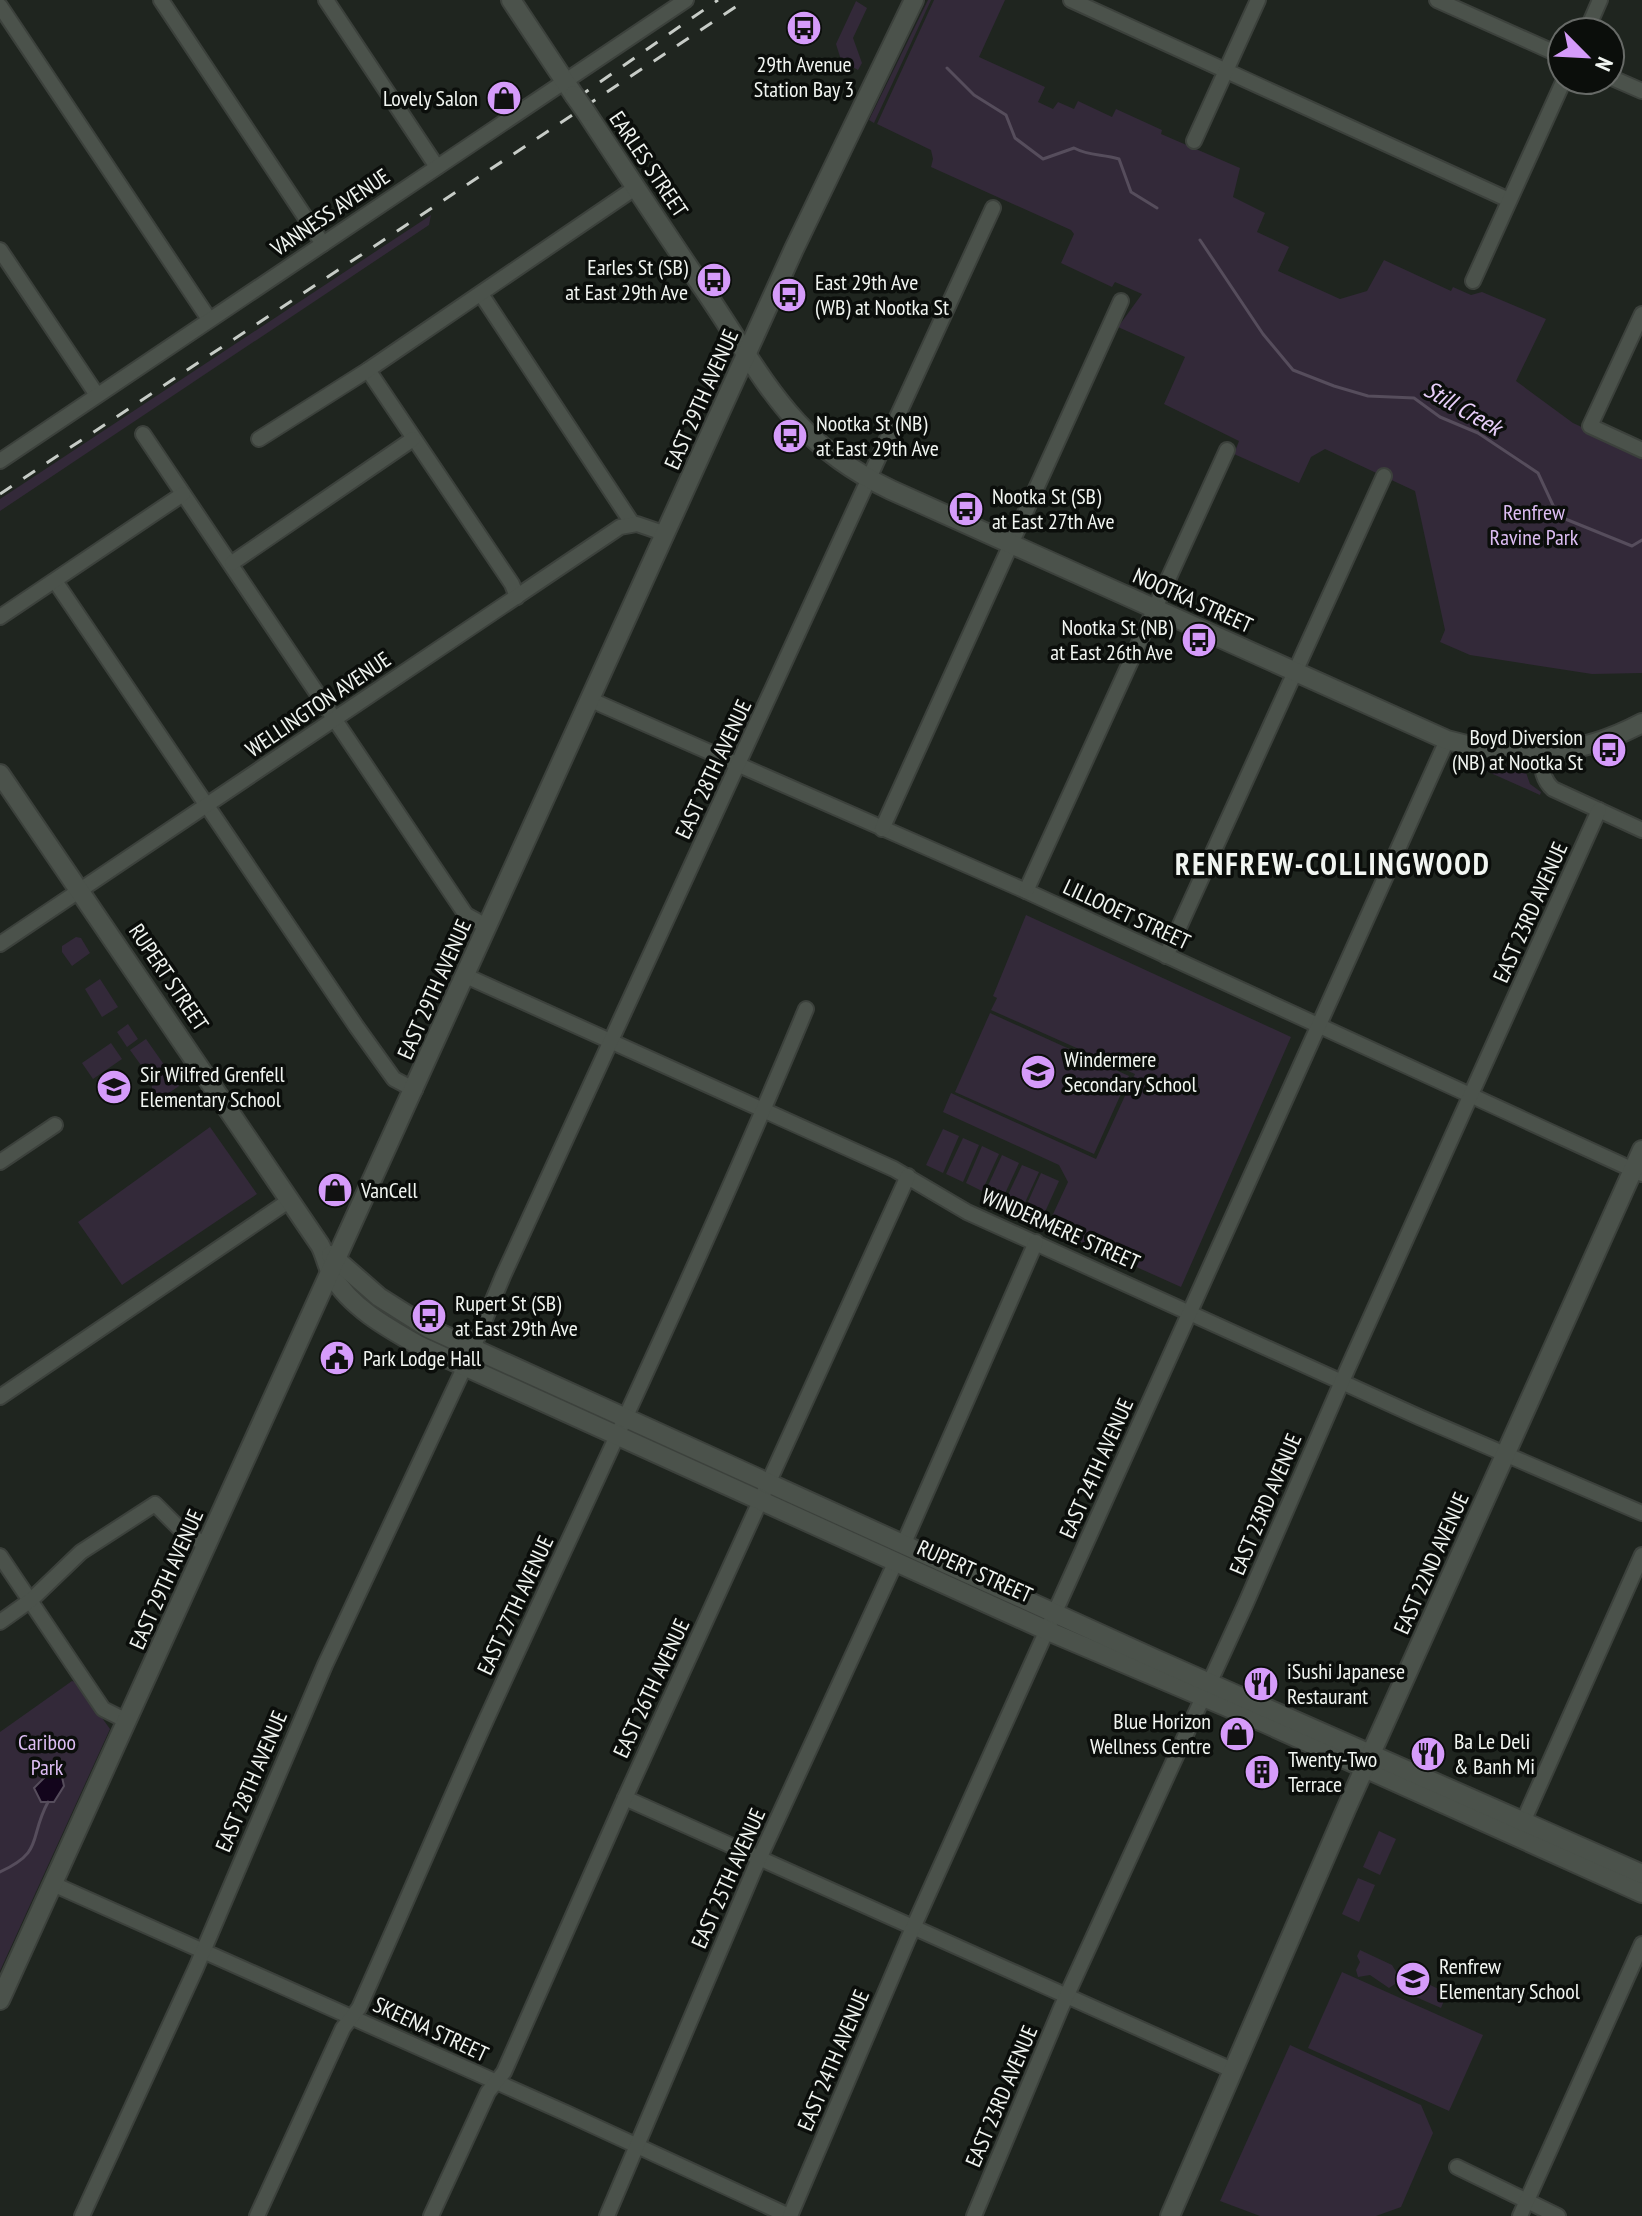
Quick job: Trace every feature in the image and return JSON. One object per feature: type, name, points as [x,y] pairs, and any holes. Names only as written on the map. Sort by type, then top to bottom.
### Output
[{"type":"street","points":[[161,0],[323,244]]},
{"type":"street","points":[[326,0],[437,167]]},
{"type":"street","name":"EARLES STREET","points":[[511,0],[747,355]]},
{"type":"street","name":"VANNESS AVENUE","points":[[0,461],[437,167],[570,88],[686,0]]},
{"type":"street","name":"EAST 29TH AVENUE","points":[[0,2000],[208,1545],[330,1261],[415,1090],[832,169],[914,0]]},
{"type":"street","points":[[1071,0],[1509,200]]},
{"type":"street","points":[[1194,141],[1258,0]]},
{"type":"street","points":[[1437,0],[1546,49]]},
{"type":"street","points":[[0,6],[209,319]]},
{"type":"street","points":[[1473,281],[1557,96]]},
{"type":"street","points":[[259,439],[368,370],[635,188]]},
{"type":"street","name":"EAST 28TH AVENUE","points":[[473,1348],[993,208]]},
{"type":"street","points":[[0,250],[97,395]]},
{"type":"street","points":[[481,294],[632,523],[666,534]]},
{"type":"street","points":[[882,829],[1121,301]]},
{"type":"street","points":[[1642,314],[1590,426],[1642,450]]},
{"type":"street","name":"NOOTKA STREET","points":[[747,355],[773,395],[805,433],[838,461],[869,479],[1447,740],[1507,753],[1541,754],[1598,742],[1642,723]]},
{"type":"street","points":[[368,370],[512,584],[517,597]]},
{"type":"street","points":[[143,434],[466,915],[488,927]]},
{"type":"street","points":[[232,563],[413,439]]},
{"type":"street","points":[[1026,891],[1227,450]]},
{"type":"street","points":[[1166,956],[1384,476]]},
{"type":"street","points":[[0,617],[183,494]]},
{"type":"street","name":"WELLINGTON AVENUE","points":[[0,944],[620,527],[632,523]]},
{"type":"street","points":[[55,581],[394,1079],[415,1090]]},
{"type":"street","name":"LILLOOET STREET","points":[[591,700],[1026,891],[1637,1172]]},
{"type":"street","name":"EAST 24TH AVENUE","points":[[790,2216],[913,1927],[1447,740]]},
{"type":"street","points":[[1541,754],[1542,772],[1553,789],[1642,830]]},
{"type":"street","name":"RUPERT STREET","points":[[0,774],[81,889],[359,1305],[380,1322],[420,1346],[762,1502],[896,1561],[1052,1622],[1206,1690],[1368,1762],[1642,1893]]},
{"type":"street","name":"EAST 23RD AVENUE","points":[[974,2216],[1067,1996],[1599,810]]},
{"type":"street","name":"WINDERMERE STREET","points":[[466,976],[908,1176],[967,1212],[1642,1513]]},
{"type":"street","name":"EAST 27TH AVENUE","points":[[257,2216],[343,2028],[359,2008],[618,1436],[806,1009]]},
{"type":"street","points":[[0,1162],[55,1125]]},
{"type":"street","name":"EAST 22ND AVENUE","points":[[1170,2216],[1505,1454],[1637,1172],[1642,1150]]},
{"type":"street","name":"EAST 26TH AVENUE","points":[[431,2216],[488,2092],[504,2072],[908,1176]]},
{"type":"street","points":[[0,1397],[290,1200]]},
{"type":"street","points":[[904,1543],[1036,1242]]},
{"type":"street","name":"RUPERT STREET","points":[[330,1261],[402,1314],[904,1543],[1052,1622]]},
{"type":"street","name":"EAST 28TH AVENUE","points":[[82,2216],[202,1951],[325,1665],[465,1366]]},
{"type":"street","points":[[0,1622],[31,1600],[81,1552],[155,1504],[185,1534],[208,1545]]},
{"type":"street","points":[[1523,1822],[1642,1555]]},
{"type":"street","points":[[0,1556],[103,1709],[127,1721]]},
{"type":"street","name":"EAST 25TH AVENUE","points":[[607,2216],[760,1858],[896,1561]]},
{"type":"street","name":"RUPERT STREET","points":[[1368,1762],[1523,1822],[1642,1874]]},
{"type":"street","points":[[625,1798],[1232,2070]]},
{"type":"street","name":"SKEENA STREET","points":[[53,1884],[790,2216]]},
{"type":"street","points":[[1523,2209],[1642,1944]]},
{"type":"street","points":[[1457,2167],[1523,2209],[1558,2216]]},
{"type":"green space","points":[[928,0],[931,0],[874,123],[869,120]]},
{"type":"green space","name":"Renfrew Ravine Park","points":[[934,0],[1005,0],[979,57],[1045,87],[1038,102],[1053,109],[1058,102],[1074,109],[1078,101],[1112,117],[1116,109],[1162,130],[1161,134],[1240,168],[1233,197],[1265,213],[1257,232],[1289,247],[1278,271],[1340,299],[1367,291],[1384,260],[1451,291],[1453,287],[1471,295],[1482,292],[1546,319],[1516,381],[1573,423],[1642,455],[1642,673],[1592,674],[1470,655],[1440,642],[1445,630],[1415,491],[1325,449],[1311,457],[1299,483],[1234,454],[1239,441],[1164,404],[1185,357],[1118,327],[1142,294],[1115,282],[1112,287],[1061,263],[1074,234],[1071,230],[931,167],[931,150],[877,124]]},
{"type":"green space","points":[[856,1],[867,8],[853,38],[862,63],[858,70],[841,60],[836,44]]},
{"type":"green space","points":[[431,215],[429,225],[0,511],[0,499]]},
{"type":"green space","points":[[1466,762],[1524,767],[1530,784],[1541,792],[1540,795]]},
{"type":"green space","points":[[1026,915],[1291,1037],[1181,1287],[1047,1227],[1068,1182],[1059,1165],[943,1112],[951,1093],[1096,1159],[1135,1074],[991,1010],[997,998],[993,996]]},
{"type":"green space","points":[[76,937],[81,938],[90,953],[72,966],[62,952],[62,946]]},
{"type":"green space","points":[[100,979],[118,1007],[102,1017],[85,989]]},
{"type":"green space","points":[[990,1013],[1129,1076],[1094,1154],[955,1092]]},
{"type":"green space","points":[[128,1024],[138,1039],[127,1047],[117,1032]]},
{"type":"green space","points":[[146,1039],[179,1086],[160,1099],[152,1088],[151,1079],[130,1050]]},
{"type":"green space","points":[[111,1043],[122,1059],[93,1079],[82,1063]]},
{"type":"green space","points":[[210,1127],[257,1194],[122,1285],[78,1222]]},
{"type":"green space","points":[[943,1129],[959,1136],[943,1173],[926,1165]]},
{"type":"green space","points":[[963,1138],[979,1145],[963,1182],[946,1174]]},
{"type":"green space","points":[[982,1146],[999,1154],[982,1191],[966,1183]]},
{"type":"green space","points":[[1002,1155],[1019,1163],[1002,1200],[985,1192]]},
{"type":"green space","points":[[1022,1165],[1039,1172],[1022,1209],[1005,1201]]},
{"type":"green space","points":[[1041,1173],[1059,1181],[1040,1223],[1022,1215]]},
{"type":"green space","name":"Cariboo Park","points":[[72,1681],[76,1682],[110,1729],[0,1971],[0,1732]]},
{"type":"green space","points":[[1379,1831],[1396,1839],[1380,1875],[1363,1867]]},
{"type":"green space","points":[[1358,1878],[1375,1885],[1359,1922],[1342,1914]]},
{"type":"green space","points":[[1360,1950],[1392,1965],[1401,1980],[1389,1988],[1370,1975],[1358,1977],[1356,1970],[1360,1962],[1357,1956]]},
{"type":"green space","points":[[1342,1972],[1483,2035],[1449,2111],[1308,2048]]},
{"type":"green space","points":[[1407,1974],[1447,1993],[1441,2008],[1400,1990]]},
{"type":"green space","points":[[1290,2045],[1421,2105],[1433,2133],[1401,2207],[1376,2216],[1260,2216],[1220,2201]]},
{"type":"shaded area","points":[[47,1775],[62,1777],[64,1786],[54,1802],[41,1802],[34,1788]]},
{"type":"waterway","name":"Still Creek","points":[[947,68],[974,95],[1006,115],[1015,138],[1043,159],[1074,148],[1119,159],[1131,192],[1157,208]]},
{"type":"waterway","name":"Still Creek","points":[[1200,240],[1263,334],[1293,370],[1368,396],[1414,398],[1440,417],[1478,433],[1538,473],[1558,516],[1632,546],[1642,540]]},
{"type":"waterway","points":[[0,1872],[30,1850],[48,1802]]},
{"type":"railway","points":[[577,98],[718,0]]},
{"type":"railway","points":[[0,494],[746,0]]},
{"type":"place","name":"29th Avenue Station Bay 3","points":[[804,28]]},
{"type":"place","name":"Lovely Salon","points":[[504,98]]},
{"type":"place","name":"Earles St (SB) at East 29th Ave","points":[[714,280]]},
{"type":"place","name":"East 29th Ave (WB) at Nootka St","points":[[789,295]]},
{"type":"place","name":"Nootka St (NB) at East 29th Ave","points":[[790,436]]},
{"type":"place","name":"Nootka St (SB) at East 27th Ave","points":[[966,509]]},
{"type":"place","name":"Nootka St (NB) at East 26th Ave","points":[[1199,640]]},
{"type":"place","name":"Boyd Diversion (NB) at Nootka St","points":[[1609,750]]},
{"type":"place","name":"Windermere Secondary School","points":[[1038,1072]]},
{"type":"place","name":"Sir Wilfred Grenfell Elementary School","points":[[114,1087]]},
{"type":"place","name":"VanCell","points":[[335,1190]]},
{"type":"place","name":"Rupert St (SB) at East 29th Ave","points":[[429,1316]]},
{"type":"place","name":"Park Lodge Hall","points":[[337,1358]]},
{"type":"place","name":"iSushi Japanese Restaurant","points":[[1261,1684]]},
{"type":"place","name":"Blue Horizon Wellness Centre","points":[[1237,1734]]},
{"type":"place","name":"Ba Le Deli & Banh Mi","points":[[1428,1754]]},
{"type":"place","name":"Twenty-Two Terrace","points":[[1262,1772]]},
{"type":"place","name":"Renfrew Elementary School","points":[[1413,1979]]},
{"type":"district","name":"RENFREW-COLLINGWOOD","points":[[1333,863]]}]
